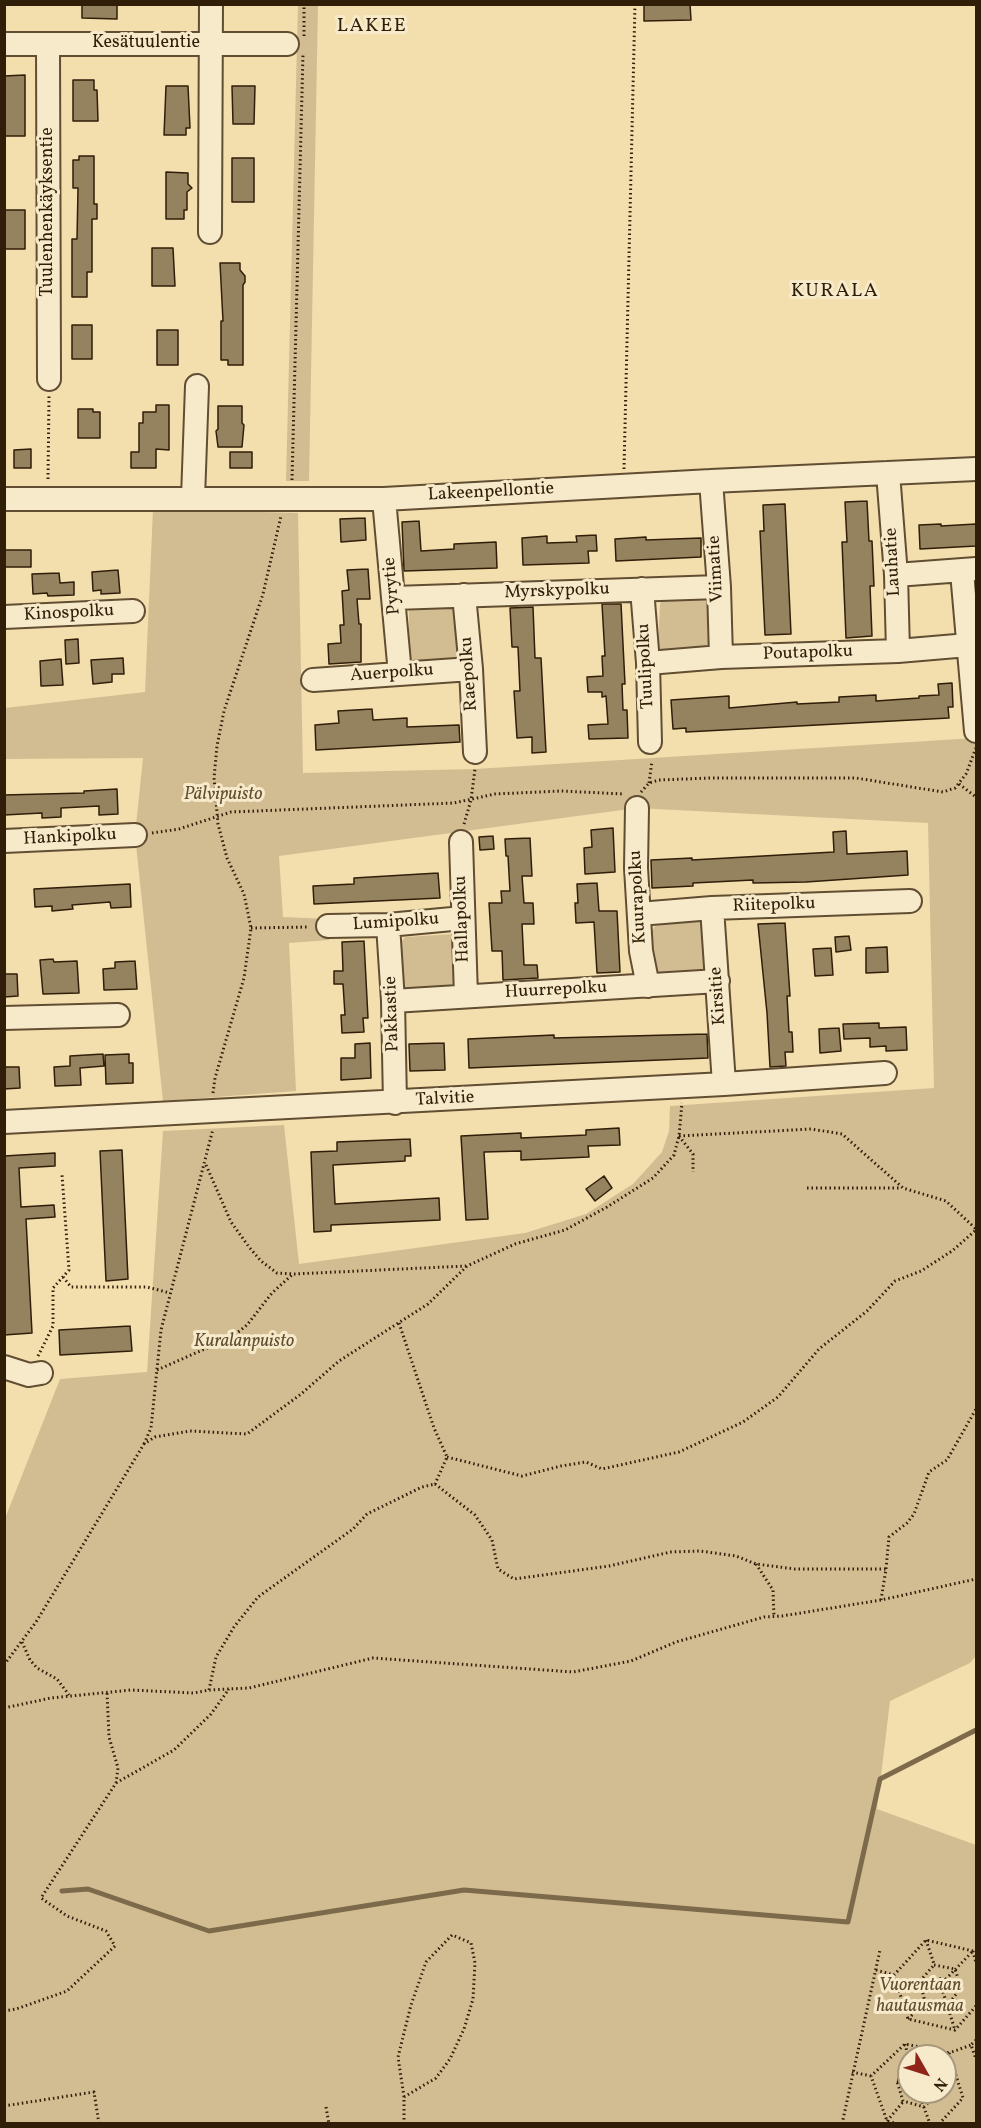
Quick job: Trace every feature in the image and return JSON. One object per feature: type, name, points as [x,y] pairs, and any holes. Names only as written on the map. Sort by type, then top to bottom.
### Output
[{"type":"street","points":[[210,232],[211,4]]},
{"type":"street","name":"Kesätuulentie","points":[[4,44],[298,46]]},
{"type":"street","name":"Tuulenhenkäyksentie","points":[[48,45],[50,379]]},
{"type":"street","points":[[193,498],[197,386]]},
{"type":"street","name":"Lakeenpellontie","points":[[4,499],[193,498],[288,494],[384,499],[711,481],[976,470]]},
{"type":"street","name":"Lauhatie","points":[[888,473],[896,575],[898,651]]},
{"type":"street","name":"Viimatie","points":[[711,481],[719,587],[721,657]]},
{"type":"street","name":"Pyrytie","points":[[384,499],[400,674]]},
{"type":"street","points":[[896,575],[969,570],[968,645],[976,731]]},
{"type":"street","name":"Myrskypolku","points":[[394,598],[719,587]]},
{"type":"street","name":"Tuulipolku","points":[[642,589],[648,663],[650,742]]},
{"type":"street","name":"Raepolku","points":[[464,595],[471,669],[475,752]]},
{"type":"street","name":"Kinospolku","points":[[4,617],[133,611]]},
{"type":"street","name":"Poutapolku","points":[[648,663],[721,657],[898,651],[968,645]]},
{"type":"street","name":"Auerpolku","points":[[313,680],[471,669]]},
{"type":"street","name":"Kuurapolku","points":[[637,808],[636,868],[641,951],[648,986]]},
{"type":"street","name":"Hankipolku","points":[[4,841],[135,835]]},
{"type":"street","name":"Hallapolku","points":[[461,842],[466,996]]},
{"type":"street","name":"Riitepolku","points":[[639,914],[712,908],[910,902]]},
{"type":"street","name":"Kirsitie","points":[[712,908],[724,1084]]},
{"type":"street","name":"Lumipolku","points":[[328,926],[388,925],[463,918]]},
{"type":"street","name":"Pakkastie","points":[[388,925],[393,1001],[395,1102]]},
{"type":"street","name":"Huurrepolku","points":[[393,1001],[718,981]]},
{"type":"street","points":[[4,1018],[118,1015]]},
{"type":"street","name":"Talvitie","points":[[4,1122],[724,1084],[885,1073]]},
{"type":"street","points":[[4,1367],[35,1374]]},
{"type":"path","points":[[4,1665],[36,1622],[144,1444],[151,1428],[161,1330],[213,1128],[212,1100],[215,1078],[244,978],[251,928],[244,894],[226,858],[217,817],[214,778],[224,711],[263,594],[288,494],[298,46],[304,4]]},
{"type":"path","points":[[624,486],[635,4]]},
{"type":"path","points":[[48,487],[50,379]]},
{"type":"path","points":[[135,835],[179,829],[231,812],[454,803],[495,794],[561,791],[640,793],[650,783],[659,780],[856,778],[943,792],[955,788],[966,774],[975,753],[976,743]]},
{"type":"path","points":[[461,842],[471,800],[475,752]]},
{"type":"path","points":[[958,784],[976,797]]},
{"type":"path","points":[[251,928],[328,926]]},
{"type":"path","points":[[144,1444],[156,1437],[190,1431],[247,1434],[301,1394],[339,1361],[428,1304],[467,1266],[515,1244],[565,1230],[653,1178],[674,1155],[679,1136],[683,1086]]},
{"type":"path","points":[[679,1136],[810,1129],[842,1134],[903,1188]]},
{"type":"path","points":[[679,1136],[693,1154],[693,1172]]},
{"type":"path","points":[[205,1163],[231,1222],[261,1261],[277,1273],[467,1266]]},
{"type":"path","points":[[35,1374],[53,1326],[53,1288],[69,1270],[62,1175]]},
{"type":"path","points":[[447,1457],[522,1476],[586,1462],[602,1469],[679,1452],[743,1422],[778,1398],[819,1349],[867,1311],[895,1281],[921,1271],[952,1251],[976,1230],[946,1201],[903,1188],[807,1188]]},
{"type":"path","points":[[157,1370],[232,1336],[247,1325],[283,1281],[294,1274]]},
{"type":"path","points":[[63,1277],[71,1287],[147,1287],[170,1294]]},
{"type":"path","points":[[399,1323],[434,1428],[447,1457],[435,1484]]},
{"type":"path","points":[[881,1600],[889,1537],[907,1523],[914,1514],[929,1472],[947,1460],[976,1409]]},
{"type":"path","points":[[435,1484],[475,1515],[492,1540],[498,1569],[514,1579],[609,1566],[671,1552],[700,1551],[736,1556],[756,1564],[795,1569],[886,1569]]},
{"type":"path","points":[[209,1690],[216,1657],[234,1627],[258,1597],[352,1529],[366,1514],[422,1487],[435,1484]]},
{"type":"path","points":[[756,1564],[773,1590],[774,1617]]},
{"type":"path","points":[[4,1708],[51,1698],[131,1690],[194,1694],[209,1690],[249,1688],[373,1658],[573,1672],[631,1661],[676,1642],[764,1617],[881,1600],[976,1579]]},
{"type":"path","points":[[22,1642],[30,1660],[37,1668],[57,1680],[69,1696]]},
{"type":"path","points":[[116,1783],[174,1750],[211,1714],[230,1689]]},
{"type":"path","points":[[4,2011],[16,2009],[67,1990],[115,1946],[106,1931],[67,1916],[41,1898],[116,1783],[118,1768],[109,1737],[107,1692]]},
{"type":"path","points":[[404,2097],[435,2078],[450,2060],[464,2029],[473,1998],[476,1963],[471,1943],[452,1935],[426,1962],[411,2005],[398,2057],[404,2097],[404,2124]]},
{"type":"path","points":[[926,1940],[973,1951]]},
{"type":"path","points":[[926,1940],[934,1965]]},
{"type":"path","points":[[894,1975],[926,1940]]},
{"type":"path","points":[[842,2124],[880,1950]]},
{"type":"path","points":[[973,1951],[976,1963]]},
{"type":"path","points":[[945,1980],[973,1951]]},
{"type":"path","points":[[934,1965],[955,1969]]},
{"type":"path","points":[[920,1981],[934,1965]]},
{"type":"path","points":[[947,2006],[961,1988],[955,1969]]},
{"type":"path","points":[[876,1970],[894,1975]]},
{"type":"path","points":[[894,1975],[908,2019]]},
{"type":"path","points":[[933,1983],[938,1978],[945,1980]]},
{"type":"path","points":[[943,1992],[948,1987],[945,1980]]},
{"type":"path","points":[[920,1981],[933,1983]]},
{"type":"path","points":[[920,1981],[925,2001]]},
{"type":"path","points":[[933,1983],[935,1989],[943,1992]]},
{"type":"path","points":[[943,1992],[955,2030]]},
{"type":"path","points":[[908,2019],[925,2001]]},
{"type":"path","points":[[925,2001],[947,2006]]},
{"type":"path","points":[[955,2030],[976,2006]]},
{"type":"path","points":[[908,2019],[955,2030]]},
{"type":"path","points":[[957,2050],[971,2045],[976,2040]]},
{"type":"path","points":[[971,2045],[976,2059]]},
{"type":"path","points":[[871,2076],[897,2052]]},
{"type":"path","points":[[852,2072],[871,2076]]},
{"type":"path","points":[[871,2076],[887,2121]]},
{"type":"path","points":[[939,2124],[963,2098],[957,2079]]},
{"type":"path","points":[[4,2106],[94,2092],[99,2124]]},
{"type":"path","points":[[887,2121],[901,2104]]},
{"type":"path","points":[[914,2104],[924,2107]]},
{"type":"path","points":[[923,2104],[930,2124]]},
{"type":"path","points":[[924,2107],[927,2104]]},
{"type":"path","points":[[326,2107],[329,2124]]},
{"type":"path","points":[[887,2121],[898,2124]]},
{"type":"green space","points":[[298,5],[318,5],[309,481],[286,481]]},
{"type":"green space","points":[[153,509],[298,513],[303,773],[475,769],[976,738],[976,1656],[970,1663],[890,1701],[877,1809],[976,1845],[976,2123],[5,2123],[4,1521],[60,1379],[147,1372],[163,1131],[284,1125],[299,1264],[525,1233],[586,1214],[633,1184],[662,1152],[669,1131],[670,1106],[934,1088],[928,823],[637,808],[279,856],[283,917],[329,919],[329,940],[289,943],[296,1091],[163,1101],[135,835],[143,758],[4,759],[5,708],[145,692]]},
{"type":"green space","points":[[706,598],[709,600],[710,647],[660,651],[658,647],[660,604],[663,599]]},
{"type":"green space","points":[[455,608],[460,659],[412,664],[409,660],[409,611],[412,609]]},
{"type":"green space","points":[[678,919],[696,920],[705,926],[710,974],[658,980],[649,936],[655,926]]},
{"type":"green space","points":[[455,934],[457,985],[453,990],[400,990],[402,941],[405,937]]},
{"type":"building","points":[[82,4],[117,4],[117,19],[82,18]]},
{"type":"building","points":[[644,4],[690,4],[691,20],[644,21]]},
{"type":"building","points":[[25,75],[25,136],[4,136],[4,76]]},
{"type":"building","points":[[73,80],[94,80],[94,90],[97,90],[98,121],[73,121]]},
{"type":"building","points":[[166,86],[188,86],[190,128],[186,128],[186,135],[164,135]]},
{"type":"building","points":[[232,86],[255,86],[254,124],[233,124]]},
{"type":"building","points":[[79,156],[94,156],[94,204],[97,204],[97,219],[92,219],[92,272],[87,272],[87,297],[72,297],[72,239],[77,239],[78,188],[73,188],[73,160],[79,160]]},
{"type":"building","points":[[232,158],[254,158],[254,202],[232,202]]},
{"type":"building","points":[[166,172],[188,173],[188,184],[192,188],[187,192],[187,210],[184,210],[184,219],[166,219]]},
{"type":"building","points":[[5,210],[25,210],[25,249],[5,249]]},
{"type":"building","points":[[152,248],[173,248],[175,286],[152,286]]},
{"type":"building","points":[[220,263],[240,263],[240,270],[245,276],[243,365],[228,365],[228,360],[221,360],[221,321],[223,321]]},
{"type":"building","points":[[72,325],[92,325],[92,359],[72,359]]},
{"type":"building","points":[[157,330],[178,330],[178,365],[157,365]]},
{"type":"building","points":[[156,405],[169,405],[169,450],[156,449],[156,468],[131,468],[131,452],[139,452],[139,423],[143,423],[143,412],[156,412]]},
{"type":"building","points":[[218,406],[242,406],[244,425],[242,447],[218,447],[216,431],[218,429]]},
{"type":"building","points":[[78,409],[93,409],[93,412],[100,412],[100,438],[78,438]]},
{"type":"building","points":[[31,449],[31,468],[14,468],[14,450]]},
{"type":"building","points":[[230,452],[252,452],[252,468],[230,468]]},
{"type":"building","points":[[867,501],[874,586],[870,586],[872,636],[846,638],[842,542],[847,542],[845,502]]},
{"type":"building","points":[[785,504],[791,634],[765,635],[760,531],[764,531],[763,505]]},
{"type":"building","points":[[365,518],[366,540],[341,542],[340,519]]},
{"type":"building","points":[[419,521],[421,551],[454,549],[454,544],[496,542],[497,568],[404,571],[402,522]]},
{"type":"building","points":[[941,524],[941,526],[976,524],[976,546],[920,549],[919,525]]},
{"type":"building","points":[[596,535],[597,551],[588,551],[589,563],[523,565],[522,538],[547,536],[547,543],[577,542],[576,536]]},
{"type":"building","points":[[646,537],[646,540],[701,538],[701,557],[616,561],[615,539]]},
{"type":"building","points":[[4,550],[31,550],[31,567],[4,567]]},
{"type":"building","points":[[368,569],[370,599],[357,599],[359,624],[361,624],[361,662],[329,664],[328,644],[341,643],[340,625],[344,625],[342,591],[349,590],[347,570]]},
{"type":"building","points":[[118,570],[120,593],[101,594],[101,590],[93,591],[92,572]]},
{"type":"building","points":[[59,573],[60,583],[74,582],[74,595],[33,594],[32,574]]},
{"type":"building","points":[[602,604],[621,604],[625,684],[622,684],[623,710],[627,710],[628,738],[589,739],[588,725],[608,724],[606,696],[602,697],[602,692],[588,692],[587,677],[603,676],[602,656],[605,656]]},
{"type":"building","points":[[533,607],[535,658],[541,658],[546,752],[532,753],[532,737],[517,738],[514,691],[520,691],[518,647],[512,647],[510,608]]},
{"type":"building","points":[[78,639],[79,663],[66,664],[65,640]]},
{"type":"building","points":[[123,658],[124,674],[112,674],[112,682],[93,684],[91,660]]},
{"type":"building","points":[[61,659],[63,685],[41,686],[40,661]]},
{"type":"building","points":[[952,683],[953,707],[948,707],[949,718],[686,732],[686,728],[673,729],[671,700],[729,696],[729,708],[797,702],[797,704],[839,702],[839,697],[876,695],[876,701],[939,695],[938,684]]},
{"type":"building","points":[[372,709],[373,720],[407,718],[407,727],[459,725],[460,742],[316,750],[315,725],[339,723],[338,711]]},
{"type":"building","points":[[117,789],[118,814],[99,815],[99,806],[61,808],[61,817],[42,818],[42,813],[4,815],[4,795],[84,793],[84,791]]},
{"type":"building","points":[[613,828],[615,872],[585,874],[584,848],[592,847],[591,830]]},
{"type":"building","points":[[846,831],[847,854],[907,851],[908,875],[806,882],[753,883],[753,880],[693,883],[693,886],[652,888],[651,860],[834,852],[833,832]]},
{"type":"building","points":[[493,836],[494,849],[480,850],[479,837]]},
{"type":"building","points":[[530,838],[532,876],[522,876],[524,903],[533,903],[534,924],[522,924],[524,965],[537,965],[538,978],[503,980],[502,951],[492,951],[489,903],[502,903],[501,891],[510,891],[505,839]]},
{"type":"building","points":[[438,873],[440,898],[314,904],[313,886],[354,884],[354,878]]},
{"type":"building","points":[[597,883],[599,911],[617,911],[620,972],[597,973],[594,922],[576,923],[577,884]]},
{"type":"building","points":[[130,884],[131,907],[111,908],[110,902],[72,905],[73,909],[52,911],[52,906],[35,907],[34,889]]},
{"type":"building","points":[[785,923],[790,996],[787,996],[789,1032],[792,1032],[793,1052],[785,1052],[786,1066],[770,1067],[758,924]]},
{"type":"building","points":[[849,936],[851,950],[836,952],[835,937]]},
{"type":"building","points":[[364,941],[368,1018],[363,1018],[364,1032],[342,1033],[341,1015],[345,1015],[343,984],[334,984],[334,971],[343,971],[342,942]]},
{"type":"building","points":[[887,947],[888,972],[866,973],[866,948]]},
{"type":"building","points":[[831,948],[833,975],[815,976],[813,949]]},
{"type":"building","points":[[53,959],[54,962],[77,961],[79,993],[43,994],[40,960]]},
{"type":"building","points":[[135,961],[137,989],[104,990],[103,969],[115,968],[115,962]]},
{"type":"building","points":[[4,974],[17,974],[18,996],[4,997]]},
{"type":"building","points":[[879,1023],[879,1028],[906,1027],[907,1050],[886,1051],[886,1046],[870,1047],[870,1038],[844,1039],[843,1024]]},
{"type":"building","points":[[839,1028],[841,1051],[820,1053],[819,1029]]},
{"type":"building","points":[[707,1034],[708,1058],[469,1068],[468,1039],[554,1035],[554,1038]]},
{"type":"building","points":[[370,1043],[371,1078],[341,1080],[341,1058],[355,1058],[355,1044]]},
{"type":"building","points":[[444,1043],[445,1070],[410,1071],[409,1044]]},
{"type":"building","points":[[103,1054],[104,1066],[80,1068],[81,1085],[55,1086],[54,1067],[70,1066],[70,1056]]},
{"type":"building","points":[[129,1054],[129,1063],[133,1063],[133,1083],[106,1084],[105,1055]]},
{"type":"building","points":[[4,1067],[19,1067],[20,1088],[4,1089]]},
{"type":"building","points":[[619,1128],[620,1145],[588,1146],[589,1157],[521,1160],[521,1151],[484,1152],[488,1219],[466,1220],[461,1136],[521,1133],[521,1138],[586,1135],[586,1130]]},
{"type":"building","points":[[410,1139],[411,1156],[405,1156],[405,1161],[333,1165],[335,1204],[439,1198],[440,1220],[331,1225],[331,1231],[314,1232],[311,1152],[337,1151],[337,1142]]},
{"type":"building","points":[[122,1150],[128,1279],[106,1281],[100,1151]]},
{"type":"building","points":[[55,1153],[55,1166],[19,1168],[21,1207],[54,1205],[55,1217],[26,1219],[32,1333],[4,1335],[4,1156]]},
{"type":"building","points":[[604,1176],[612,1188],[595,1201],[586,1189]]},
{"type":"building","points":[[130,1326],[132,1351],[60,1355],[59,1330]]},
{"type":"waterway","points":[[62,1891],[88,1889],[209,1931],[464,1890],[848,1922],[880,1779],[976,1730]]},
{"type":"district","name":"LAKEE","points":[[372,27]]},
{"type":"district","name":"KURALA","points":[[835,292]]},
{"type":"park label","name":"Pälvipuisto","points":[[223,796]]},
{"type":"park label","name":"Kuralanpuisto","points":[[244,1343]]},
{"type":"park label","name":"Vuorentaan hautausmaa","points":[[920,1997]]}]
